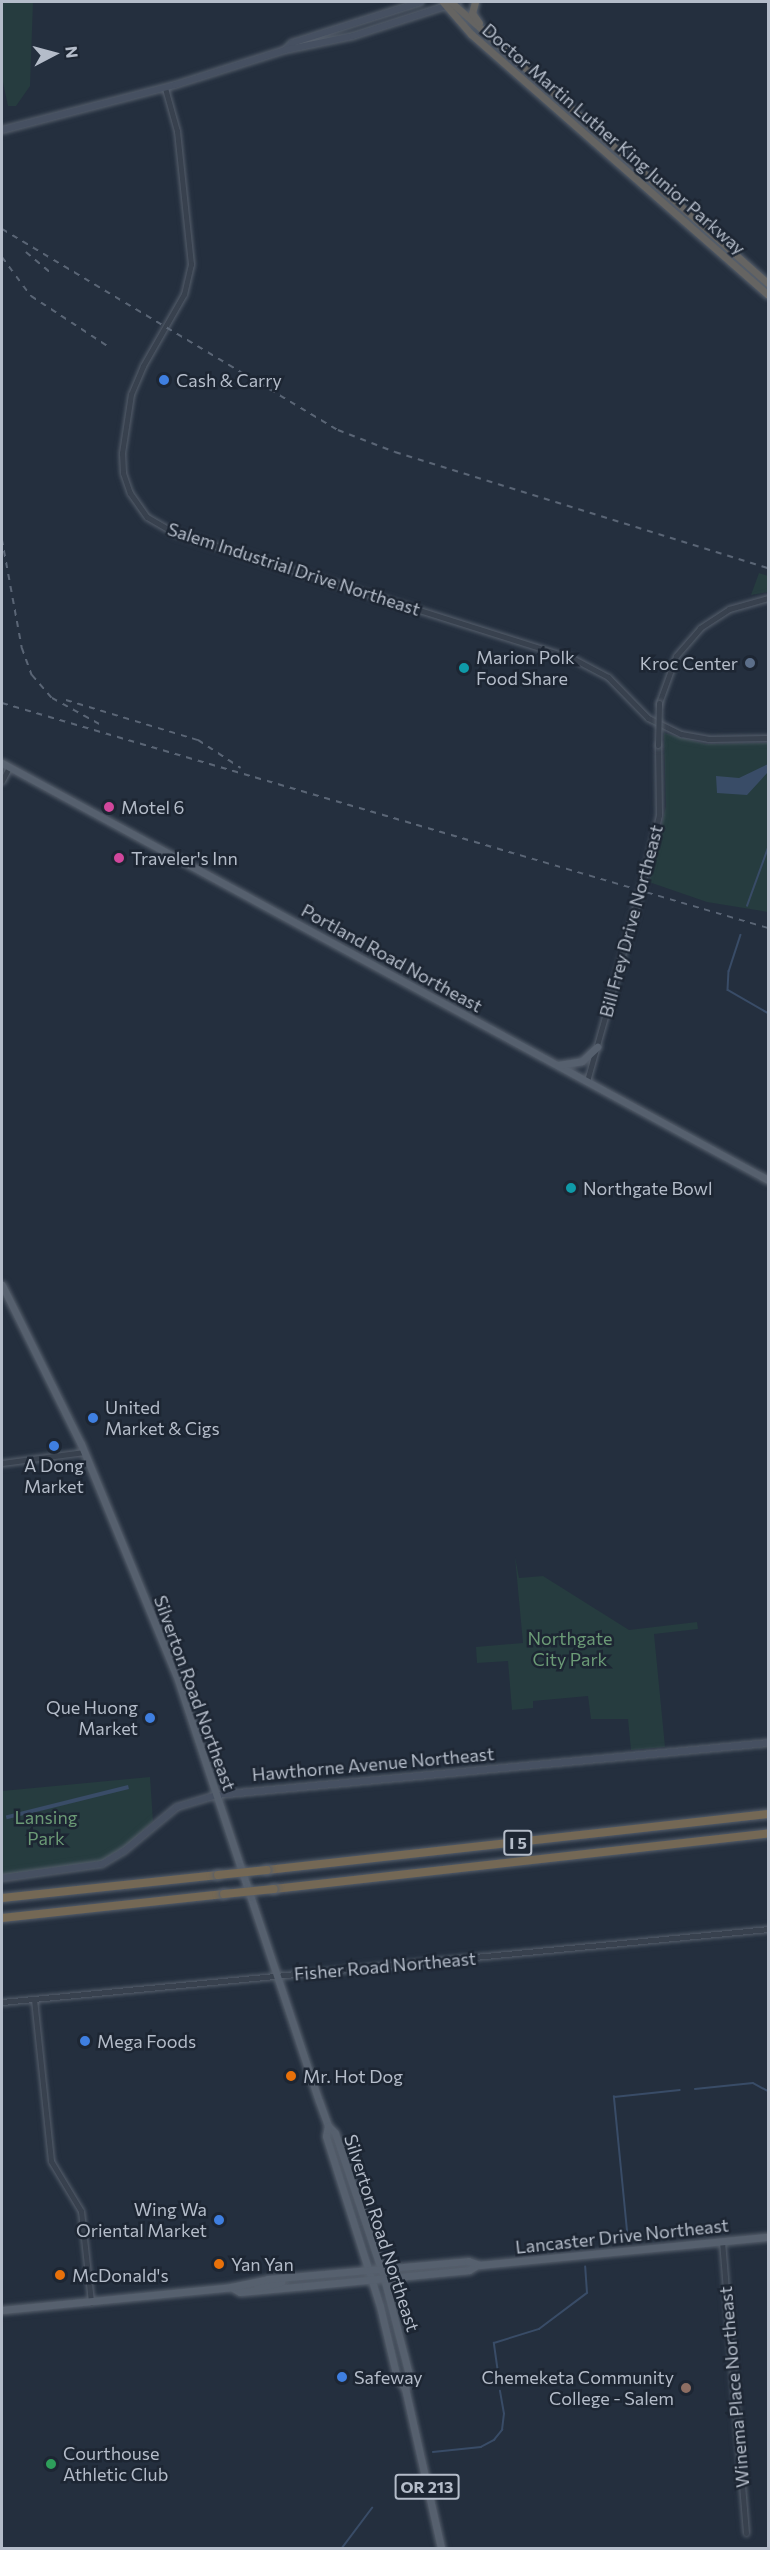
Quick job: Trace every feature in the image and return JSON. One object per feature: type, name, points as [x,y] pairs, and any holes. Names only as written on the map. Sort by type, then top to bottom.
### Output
[{"type":"highway","points":[[475,2],[472,11],[475,19],[552,93]]},
{"type":"highway","name":"Doctor Martin Luther King Junior Parkway","points":[[450,3],[768,283]]},
{"type":"highway","name":"Doctor Martin Luther King Junior Parkway","points":[[450,3],[471,34],[768,295]]},
{"type":"highway","name":"I 5","points":[[2,1898],[768,1814]]},
{"type":"highway","name":"I 5","points":[[2,1918],[768,1834]]},
{"type":"main road","points":[[285,50],[292,44],[421,2]]},
{"type":"main road","points":[[2,130],[165,88],[285,50],[319,45],[450,3]]},
{"type":"main road","points":[[319,45],[328,32]]},
{"type":"main road","name":"Portland Road Northeast","points":[[2,763],[768,1180]]},
{"type":"main road","points":[[558,1065],[582,1061],[597,1047]]},
{"type":"main road","name":"Silverton Road Northeast","points":[[2,1285],[84,1452],[174,1670],[328,2126],[335,2133],[384,2278],[409,2375],[405,2388]]},
{"type":"main road","name":"Hawthorne Avenue Northeast","points":[[2,1878],[102,1864],[124,1851],[171,1810],[217,1795],[768,1743]]},
{"type":"main road","name":"Silverton Road Northeast","points":[[328,2126],[326,2136],[372,2279],[397,2378],[405,2388],[441,2548]]},
{"type":"main road","name":"Lancaster Drive Northeast","points":[[2,2310],[231,2287],[284,2278],[468,2262],[477,2265],[768,2237]]},
{"type":"main road","name":"Lancaster Drive Northeast","points":[[231,2287],[240,2292],[469,2270],[477,2265]]},
{"type":"main road","points":[[255,2290],[263,2284],[282,2282],[284,2278]]},
{"type":"street","name":"Salem Industrial Drive Northeast","points":[[165,88],[177,131],[191,264],[184,294],[137,376],[131,394],[122,462],[128,490],[140,509],[175,533],[572,658],[597,669],[648,717],[681,734],[708,739],[768,738]]},
{"type":"street","name":"Bill Frey Drive Northeast","points":[[587,1081],[659,815],[659,703],[676,656],[700,628],[729,609],[768,598]]},
{"type":"street","points":[[2,781],[9,767]]},
{"type":"street","points":[[2,1463],[84,1452]]},
{"type":"street","name":"Fisher Road Northeast","points":[[2,2002],[768,1929]]},
{"type":"street","points":[[34,2000],[51,2161],[81,2211],[91,2302]]},
{"type":"street","name":"Winema Place Northeast","points":[[722,2241],[734,2365],[732,2398],[746,2533]]},
{"type":"green space","points":[[2,2],[33,2],[30,86],[16,106],[8,106],[2,78]]},
{"type":"green space","points":[[759,573],[768,576],[768,592],[751,595]]},
{"type":"green space","points":[[664,733],[705,744],[768,743],[768,912],[707,902],[649,882],[666,806]]},
{"type":"green space","name":"Northgate City Park","points":[[515,1557],[519,1578],[543,1576],[629,1630],[697,1622],[698,1629],[654,1634],[665,1747],[631,1750],[628,1719],[591,1719],[588,1696],[533,1701],[533,1708],[512,1710],[508,1661],[477,1663],[476,1647],[523,1643]]},
{"type":"green space","name":"Lansing Park","points":[[150,1777],[153,1821],[129,1844],[101,1861],[2,1875],[2,1791]]},
{"type":"water","points":[[768,764],[768,772],[747,795],[717,793],[716,776],[739,778]]},
{"type":"water","points":[[128,1785],[129,1789],[7,1819],[6,1815]]},
{"type":"waterway","points":[[747,906],[768,848]]},
{"type":"waterway","points":[[741,935],[729,971],[728,990],[768,1013]]},
{"type":"waterway","points":[[695,2089],[753,2083],[768,2091]]},
{"type":"waterway","points":[[628,2241],[614,2097],[680,2090]]},
{"type":"waterway","points":[[498,2373],[494,2343],[539,2329],[587,2293],[585,2267]]},
{"type":"waterway","points":[[433,2452],[481,2447],[494,2440],[502,2430],[504,2414],[500,2391]]},
{"type":"waterway","points":[[342,2548],[372,2508]]},
{"type":"railway","points":[[2,229],[338,430],[395,452],[768,568]]},
{"type":"railway","points":[[26,252],[50,272]]},
{"type":"railway","points":[[2,257],[31,296],[109,347]]},
{"type":"railway","points":[[2,539],[22,648],[32,675],[52,698],[103,726]]},
{"type":"railway","points":[[66,700],[198,740],[241,768]]},
{"type":"railway","points":[[2,703],[768,928]]},
{"type":"place","name":"Cash & Carry","points":[[164,380]]},
{"type":"place","name":"Kroc Center","points":[[750,663]]},
{"type":"place","name":"Marion Polk Food Share","points":[[464,668]]},
{"type":"place","name":"Motel 6","points":[[109,807]]},
{"type":"place","name":"Traveler's Inn","points":[[119,858]]},
{"type":"place","name":"Northgate Bowl","points":[[571,1188]]},
{"type":"place","name":"United Market & Cigs","points":[[93,1418]]},
{"type":"place","name":"A Dong Market","points":[[54,1446]]},
{"type":"place","name":"Que Huong Market","points":[[150,1718]]},
{"type":"place","name":"Mega Foods","points":[[85,2041]]},
{"type":"place","name":"Mr. Hot Dog","points":[[291,2076]]},
{"type":"place","name":"Wing Wa Oriental Market","points":[[219,2220]]},
{"type":"place","name":"Yan Yan","points":[[219,2264]]},
{"type":"place","name":"McDonald's","points":[[60,2275]]},
{"type":"place","name":"Safeway","points":[[342,2377]]},
{"type":"place","name":"Chemeketa Community College - Salem","points":[[686,2388]]},
{"type":"place","name":"Courthouse Athletic Club","points":[[51,2464]]}]
